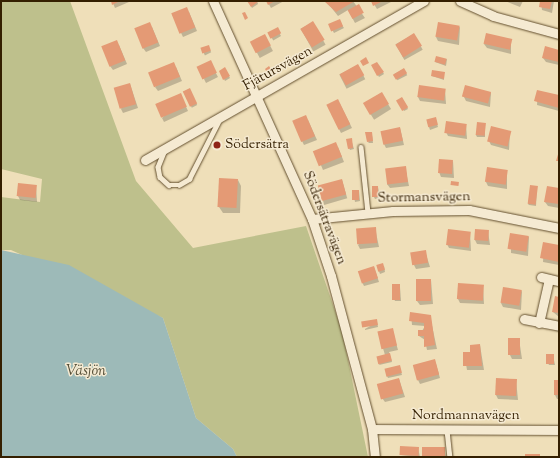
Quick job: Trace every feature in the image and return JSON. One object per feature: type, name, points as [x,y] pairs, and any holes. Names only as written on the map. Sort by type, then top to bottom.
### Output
[{"type":"street","name":"Södersätravägen","points":[[213,1],[258,96],[312,219],[331,276],[372,429],[375,457]]},
{"type":"street","name":"Fjätursvägen","points":[[145,160],[424,1]]},
{"type":"street","points":[[460,1],[493,16],[559,34]]},
{"type":"street","name":"Stormansvägen","points":[[312,219],[368,213],[469,210],[559,228]]},
{"type":"street","points":[[539,322],[545,278],[559,281]]},
{"type":"street","points":[[524,318],[559,326]]},
{"type":"street","name":"Nordmannavägen","points":[[372,429],[559,430]]},
{"type":"lane","points":[[165,148],[158,167],[160,177],[169,185],[179,185],[189,179],[220,117]]},
{"type":"lane","points":[[361,147],[368,213]]},
{"type":"lane","points":[[446,430],[450,457]]},
{"type":"green space","points":[[1,1],[70,1],[136,181],[193,248],[306,226],[342,331],[368,457],[237,457],[233,449],[196,418],[163,318],[11,250],[1,250],[1,197],[40,202],[42,179],[1,169]]},
{"type":"water","name":"Väsjön","points":[[1,250],[69,265],[163,318],[196,418],[233,449],[237,457],[1,457]]},
{"type":"building","points":[[111,1],[120,1],[112,5]]},
{"type":"building","points":[[247,1],[259,1],[251,7]]},
{"type":"building","points":[[266,1],[275,1],[268,5]]},
{"type":"building","points":[[324,1],[355,1],[336,12]]},
{"type":"building","points":[[371,1],[383,1],[373,6]]},
{"type":"building","points":[[540,1],[552,1],[550,9],[539,7]]},
{"type":"building","points":[[359,4],[364,13],[352,19],[348,10]]},
{"type":"building","points":[[187,7],[195,27],[179,34],[171,13]]},
{"type":"building","points":[[245,12],[248,18],[245,20],[242,13]]},
{"type":"building","points":[[340,19],[343,26],[331,31],[328,24]]},
{"type":"building","points":[[313,21],[325,40],[312,48],[300,29]]},
{"type":"building","points":[[150,22],[158,42],[142,49],[134,28]]},
{"type":"building","points":[[438,22],[460,26],[457,41],[435,37]]},
{"type":"building","points":[[278,27],[281,33],[270,39],[267,32]]},
{"type":"building","points":[[414,33],[422,46],[403,57],[395,45]]},
{"type":"building","points":[[486,33],[512,39],[510,50],[484,44]]},
{"type":"building","points":[[265,34],[271,46],[256,53],[250,42]]},
{"type":"building","points":[[117,40],[125,60],[109,67],[101,46]]},
{"type":"building","points":[[209,45],[211,51],[202,53],[200,48]]},
{"type":"building","points":[[545,46],[559,50],[559,62],[542,58]]},
{"type":"building","points":[[436,56],[447,59],[445,65],[434,62]]},
{"type":"building","points":[[366,57],[369,63],[363,66],[360,61]]},
{"type":"building","points":[[211,60],[217,73],[202,79],[196,67]]},
{"type":"building","points":[[174,62],[180,77],[154,87],[148,72]]},
{"type":"building","points":[[377,62],[384,72],[377,76],[371,65]]},
{"type":"building","points":[[358,64],[364,75],[346,86],[340,74]]},
{"type":"building","points":[[269,66],[272,71],[268,74],[265,69]]},
{"type":"building","points":[[225,67],[230,76],[223,80],[219,71]]},
{"type":"building","points":[[404,68],[407,73],[396,80],[393,75]]},
{"type":"building","points":[[432,70],[445,72],[444,79],[431,76]]},
{"type":"building","points":[[130,83],[136,104],[120,109],[114,88]]},
{"type":"building","points":[[419,85],[446,89],[444,101],[417,97]]},
{"type":"building","points":[[465,85],[491,92],[488,104],[462,97]]},
{"type":"building","points":[[190,88],[197,103],[190,107],[183,91]]},
{"type":"building","points":[[537,90],[559,95],[559,108],[534,101]]},
{"type":"building","points":[[382,92],[389,104],[370,115],[363,103]]},
{"type":"building","points":[[181,93],[187,107],[161,118],[155,104]]},
{"type":"building","points":[[402,97],[408,107],[402,111],[396,101]]},
{"type":"building","points":[[338,99],[350,124],[339,130],[326,105]]},
{"type":"building","points":[[306,115],[315,136],[301,142],[292,121]]},
{"type":"building","points":[[436,117],[438,125],[428,127],[426,119]]},
{"type":"building","points":[[446,121],[467,124],[465,136],[444,133]]},
{"type":"building","points":[[477,122],[486,123],[485,136],[476,135]]},
{"type":"building","points":[[491,126],[511,131],[508,147],[487,142]]},
{"type":"building","points":[[400,127],[403,141],[383,145],[380,131]]},
{"type":"building","points":[[365,132],[372,132],[373,141],[367,142]]},
{"type":"building","points":[[352,138],[353,148],[348,149],[346,139]]},
{"type":"building","points":[[336,142],[342,157],[319,166],[313,151]]},
{"type":"building","points":[[559,151],[559,161],[556,161]]},
{"type":"building","points":[[439,159],[453,160],[452,174],[438,173]]},
{"type":"building","points":[[406,166],[408,182],[387,184],[385,169]]},
{"type":"building","points":[[487,167],[508,170],[506,185],[485,182]]},
{"type":"building","points":[[219,178],[238,179],[236,208],[217,207]]},
{"type":"building","points":[[342,179],[346,194],[322,201],[318,185]]},
{"type":"building","points":[[451,181],[459,182],[458,186],[451,185]]},
{"type":"building","points":[[18,183],[37,185],[36,198],[17,196]]},
{"type":"building","points":[[530,185],[538,186],[536,205],[528,204]]},
{"type":"building","points":[[372,186],[378,186],[378,197],[372,197]]},
{"type":"building","points":[[547,186],[559,188],[559,204],[544,202]]},
{"type":"building","points":[[352,190],[359,190],[359,200],[352,200]]},
{"type":"building","points":[[376,227],[377,243],[357,244],[356,228]]},
{"type":"building","points":[[448,229],[471,232],[469,248],[446,245]]},
{"type":"building","points":[[475,229],[489,230],[488,241],[474,240]]},
{"type":"building","points":[[510,233],[529,236],[526,252],[507,249]]},
{"type":"building","points":[[543,242],[559,245],[559,262],[540,258]]},
{"type":"building","points":[[426,250],[428,263],[412,265],[410,253]]},
{"type":"building","points":[[383,263],[385,270],[378,272],[376,265]]},
{"type":"building","points":[[374,266],[378,278],[362,284],[358,271]]},
{"type":"building","points":[[416,279],[431,279],[431,301],[416,301]]},
{"type":"building","points":[[458,283],[484,285],[483,301],[457,299]]},
{"type":"building","points":[[392,284],[400,284],[400,300],[392,300]]},
{"type":"building","points":[[503,287],[522,290],[519,306],[500,303]]},
{"type":"building","points":[[555,296],[559,297],[559,313],[552,312]]},
{"type":"building","points":[[410,312],[431,315],[435,345],[424,347],[424,336],[418,336],[418,330],[424,330],[424,323],[409,321]]},
{"type":"building","points":[[377,319],[378,325],[362,327],[361,322]]},
{"type":"building","points":[[393,328],[397,346],[381,349],[377,332]]},
{"type":"building","points":[[508,338],[520,338],[520,355],[508,355]]},
{"type":"building","points":[[480,344],[482,366],[463,366],[463,352],[470,352],[470,345]]},
{"type":"building","points":[[390,353],[392,361],[378,364],[376,356]]},
{"type":"building","points":[[546,354],[554,354],[554,364],[546,364]]},
{"type":"building","points":[[435,359],[439,374],[417,380],[413,365]]},
{"type":"building","points":[[400,365],[402,373],[386,377],[384,369]]},
{"type":"building","points":[[399,378],[403,393],[381,399],[377,384]]},
{"type":"building","points":[[496,378],[517,379],[516,396],[495,395]]},
{"type":"building","points":[[554,380],[559,380],[559,395],[554,395]]},
{"type":"building","points":[[400,446],[419,447],[419,456],[400,455]]},
{"type":"building","points":[[422,447],[445,447],[445,457],[422,457]]},
{"type":"building","points":[[525,454],[540,454],[540,457],[525,457]]},
{"type":"place","name":"Södersätra","points":[[217,145]]}]
